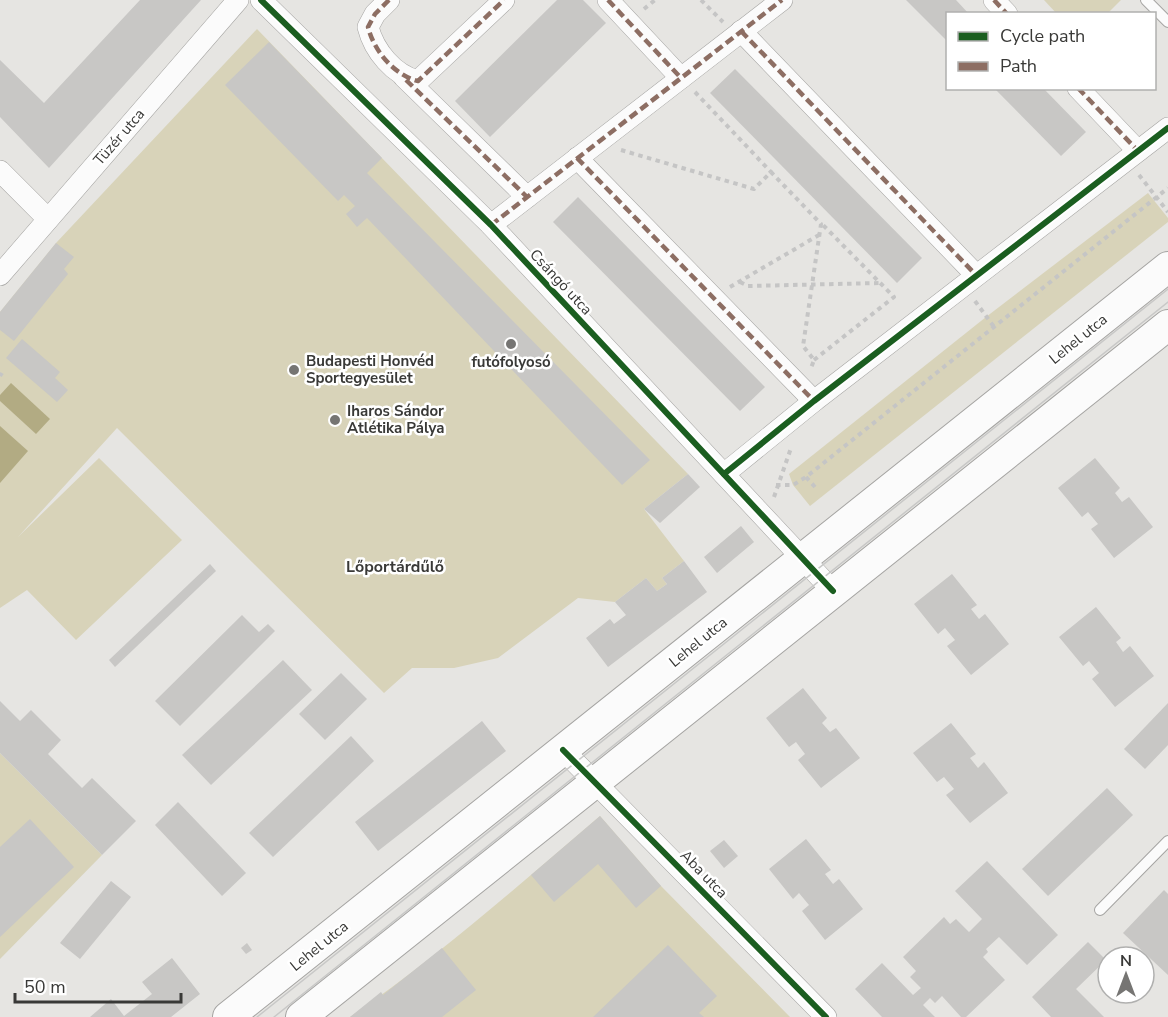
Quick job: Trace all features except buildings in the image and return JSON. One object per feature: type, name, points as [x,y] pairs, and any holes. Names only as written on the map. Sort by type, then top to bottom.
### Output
[{"type":"main road","name":"Lehel utca","points":[[228,1017],[1168,267]]},
{"type":"main road","points":[[301,1017],[1168,325]]},
{"type":"street","name":"Tüzér utca","points":[[0,275],[238,0]]},
{"type":"street","name":"Csángó utca","points":[[261,0],[490,225],[833,591]]},
{"type":"street","points":[[389,0],[375,14],[368,27],[372,45],[527,197]]},
{"type":"street","points":[[404,77],[418,81],[431,72],[504,0]]},
{"type":"street","points":[[608,0],[681,78]]},
{"type":"street","points":[[994,0],[1004,12]]},
{"type":"street","points":[[490,225],[738,34],[773,2]]},
{"type":"street","points":[[738,34],[970,280]]},
{"type":"street","points":[[1080,90],[1133,156]]},
{"type":"street","points":[[724,474],[806,402],[1168,128]]},
{"type":"street","points":[[577,158],[713,297],[806,402]]},
{"type":"street","points":[[0,171],[48,219]]},
{"type":"street","name":"Aba utca","points":[[563,750],[826,1017]]},
{"type":"lane","points":[[1146,0],[1168,22]]},
{"type":"lane","points":[[1100,910],[1168,841]]},
{"type":"path","points":[[701,0],[738,34]]},
{"type":"path","points":[[681,78],[894,297],[814,360],[806,402],[776,485],[774,497]]},
{"type":"path","points":[[597,143],[754,189],[771,172]]},
{"type":"path","points":[[1133,156],[1156,197],[1168,212]]},
{"type":"path","points":[[776,485],[794,485],[806,477],[1168,188]]},
{"type":"path","points":[[814,360],[803,346],[821,224]]},
{"type":"path","points":[[713,297],[820,234]]},
{"type":"path","points":[[970,280],[994,327]]},
{"type":"path","points":[[740,282],[748,286],[880,283]]},
{"type":"path","points":[[806,477],[815,487]]},
{"type":"shaded area","points":[[1044,0],[1121,0],[1109,12],[1055,12]]},
{"type":"shaded area","name":"Budapesti Honvéd Sportegyesület","points":[[257,29],[688,474],[644,509],[684,561],[662,578],[667,584],[657,591],[646,578],[615,602],[578,598],[498,658],[454,668],[412,668],[384,693],[117,428],[18,537],[99,458],[182,540],[76,640],[27,590],[0,608],[0,312],[56,243]]},
{"type":"shaded area","points":[[1148,193],[1168,218],[1168,222],[810,506],[793,485],[789,474],[986,317]]},
{"type":"shaded area","points":[[11,383],[50,419],[36,434],[0,401],[0,395]]},
{"type":"shaded area","points":[[0,426],[28,451],[0,483]]},
{"type":"shaded area","points":[[0,753],[102,855],[0,959]]},
{"type":"shaded area","points":[[600,816],[661,886],[790,1017],[350,1017],[415,970]]},
{"type":"tram line","points":[[257,1017],[1168,289]]},
{"type":"tram line","points":[[274,1017],[1168,302]]},
{"type":"marked path","points":[[389,0],[375,14],[368,27],[371,36],[380,53],[393,68],[418,81],[504,0]]},
{"type":"marked path","points":[[608,0],[681,78]]},
{"type":"marked path","points":[[491,225],[782,0]]},
{"type":"marked path","points":[[994,0],[1005,12]]},
{"type":"marked path","points":[[741,31],[976,275]]},
{"type":"marked path","points":[[406,80],[527,197]]},
{"type":"marked path","points":[[1080,90],[1138,151]]},
{"type":"marked path","points":[[577,158],[814,401]]},
{"type":"cycle path","points":[[261,0],[491,225],[833,591]]},
{"type":"cycle path","points":[[724,474],[814,401],[1168,128]]},
{"type":"cycle path","points":[[563,750],[826,1017]]},
{"type":"place","name":"futófolyosó","points":[[511,344]]},
{"type":"place","name":"Budapesti Honvéd Sportegyesület","points":[[294,370]]},
{"type":"place","name":"Iharos Sándor Atlétika Pálya","points":[[335,420]]},
{"type":"district","name":"Lőportárdűlő","points":[[395,567]]}]
